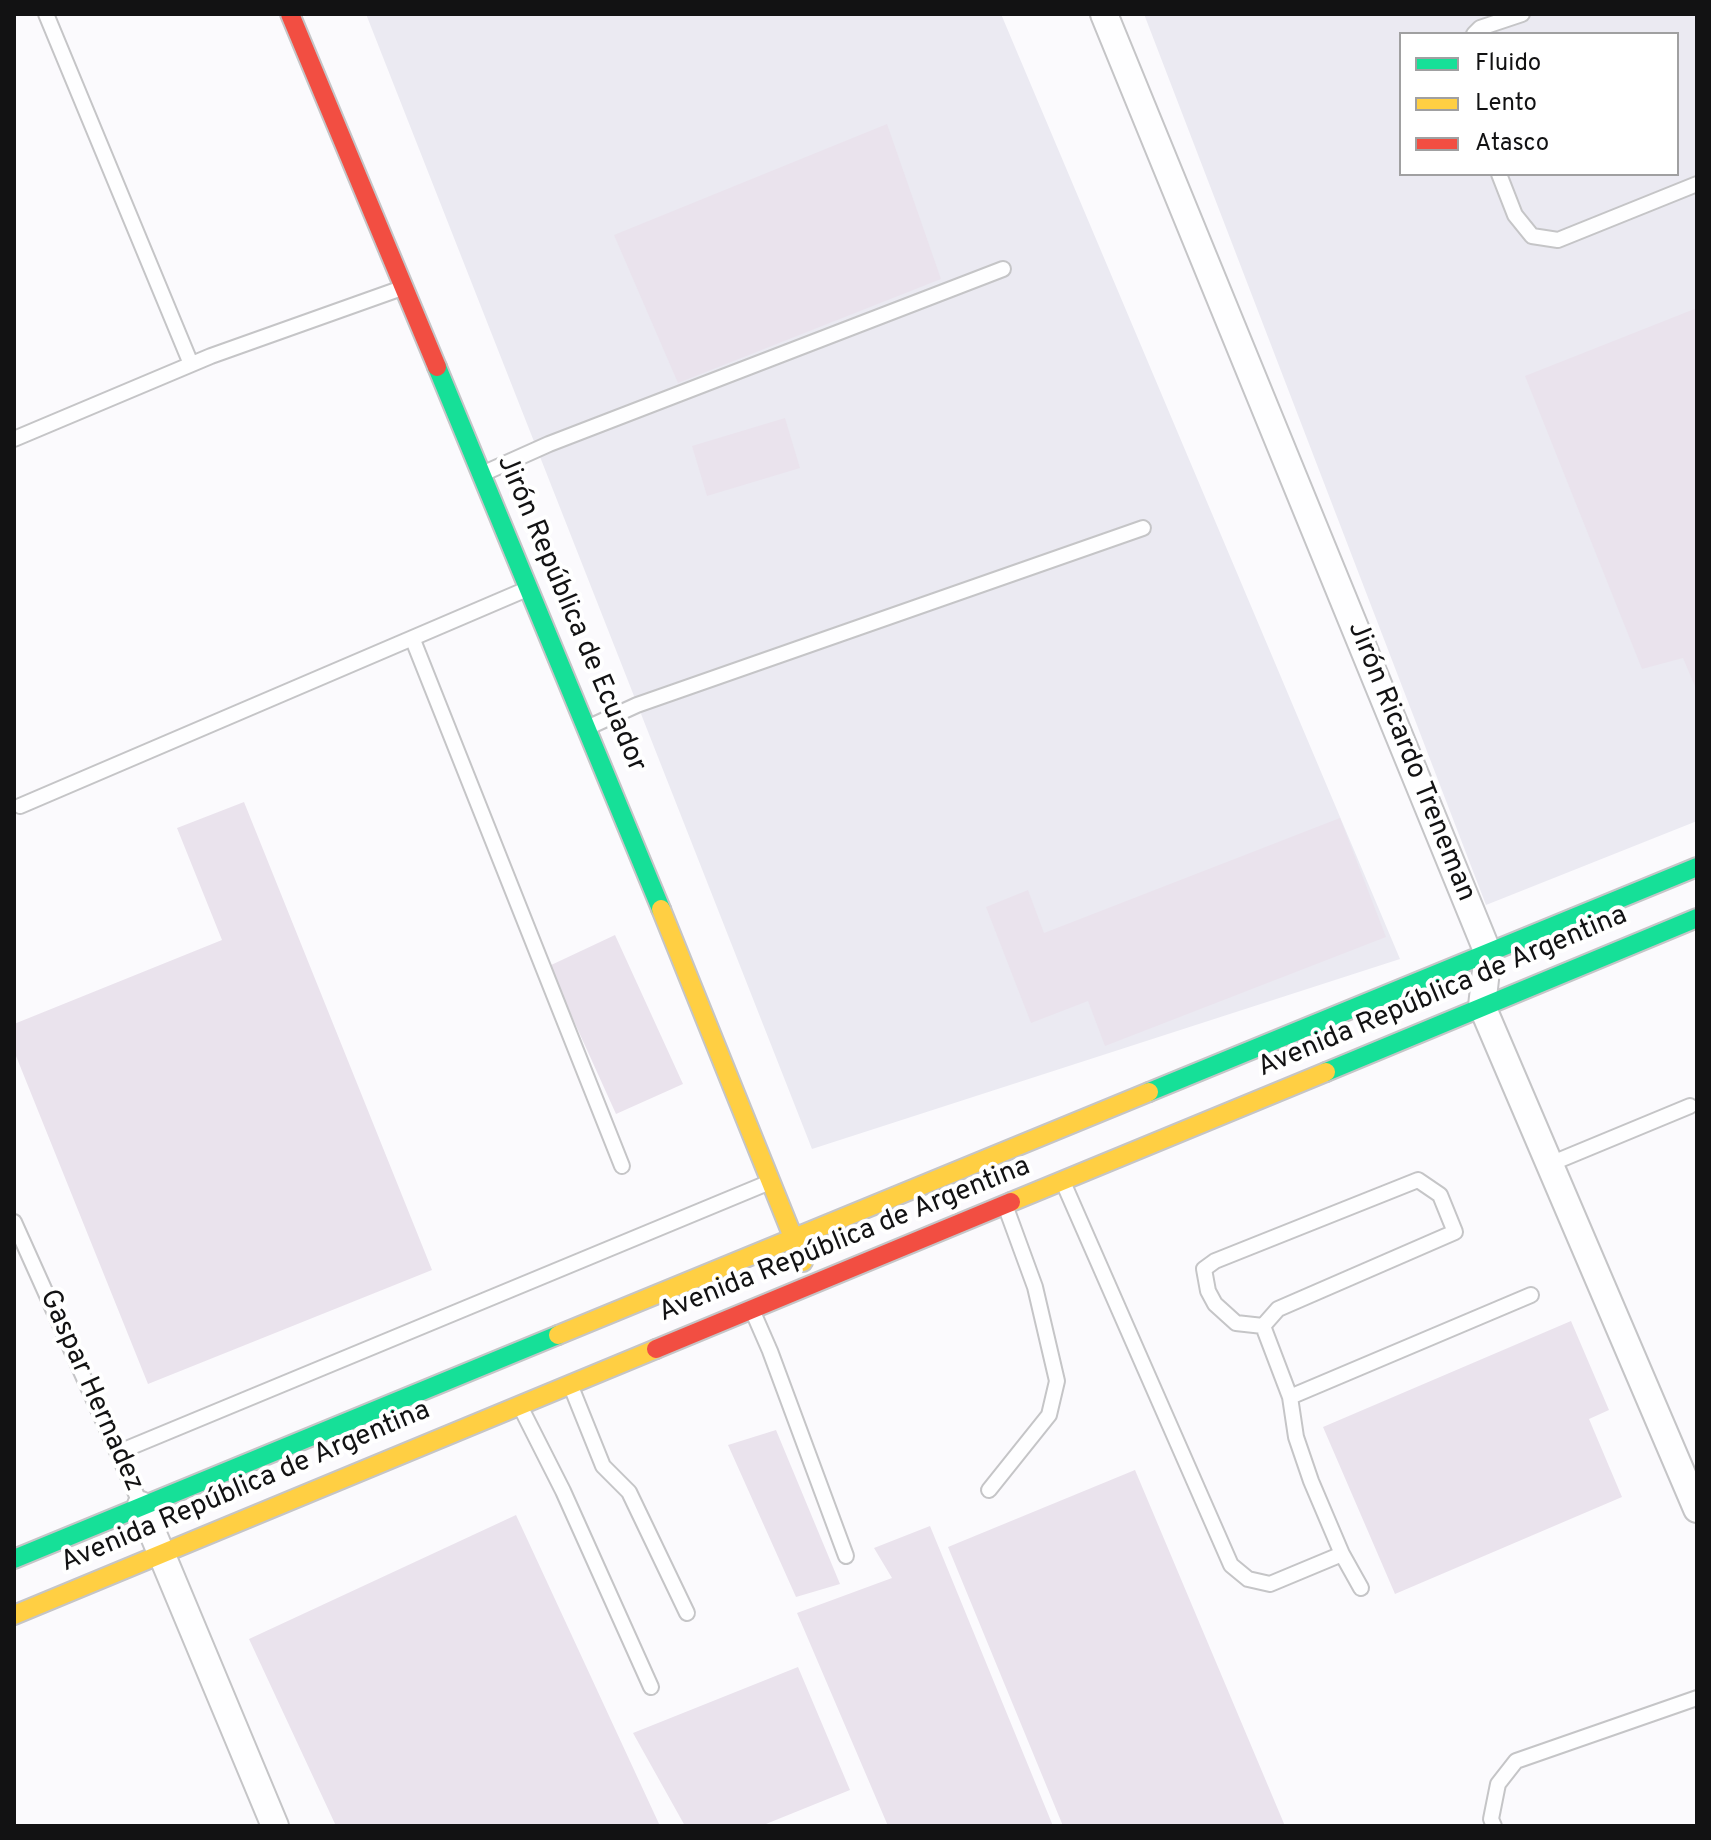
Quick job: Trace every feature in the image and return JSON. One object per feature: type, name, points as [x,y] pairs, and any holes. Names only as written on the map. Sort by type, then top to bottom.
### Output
[{"type":"main road","name":"Jirón República de Ecuador","points":[[290,14],[588,727],[812,1283]]},
{"type":"main road","name":"Avenida República de Argentina","points":[[14,1559],[1697,867]]},
{"type":"main road","name":"Avenida República de Argentina","points":[[14,1615],[1697,918]]},
{"type":"street","name":"Jirón Ricardo Treneman","points":[[1104,14],[1488,953],[1482,1006],[1697,1509]]},
{"type":"street","name":"Gaspar Hernadez","points":[[141,1505],[275,1826]]},
{"type":"lane","points":[[46,14],[191,364]]},
{"type":"lane","points":[[1476,32],[1522,14]]},
{"type":"lane","points":[[1500,176],[1515,215],[1532,236],[1558,240],[1697,184]]},
{"type":"lane","points":[[482,474],[549,444],[1003,269]]},
{"type":"lane","points":[[14,439],[191,364],[403,288]]},
{"type":"lane","points":[[588,727],[637,705],[1143,528]]},
{"type":"lane","points":[[20,806],[530,588]]},
{"type":"lane","points":[[413,640],[622,1166]]},
{"type":"lane","points":[[1550,1164],[1690,1106]]},
{"type":"lane","points":[[1418,1180],[1440,1195],[1455,1232],[1278,1309],[1263,1326],[1236,1323],[1215,1304],[1208,1291],[1204,1269],[1215,1261],[1418,1180]]},
{"type":"lane","points":[[119,1452],[770,1182]]},
{"type":"lane","points":[[1063,1182],[1231,1565],[1248,1579],[1270,1584],[1342,1554]]},
{"type":"lane","points":[[989,1490],[1049,1415],[1057,1381],[1035,1287],[1005,1205]]},
{"type":"lane","name":"Gaspar Hernadez","points":[[14,1222],[141,1505]]},
{"type":"lane","points":[[1290,1397],[1531,1295]]},
{"type":"lane","points":[[751,1308],[846,1556]]},
{"type":"lane","points":[[1263,1326],[1290,1397],[1296,1437],[1311,1481],[1342,1554],[1361,1588]]},
{"type":"lane","points":[[570,1383],[603,1466],[629,1492],[687,1613]]},
{"type":"lane","points":[[519,1404],[563,1491],[651,1687]]},
{"type":"lane","points":[[1494,1826],[1491,1819],[1498,1784],[1516,1761],[1697,1698]]},
{"type":"shaded area","points":[[366,14],[1001,14],[1400,959],[812,1149]]},
{"type":"shaded area","points":[[1144,14],[1697,14],[1697,821],[1486,905]]},
{"type":"building","points":[[887,124],[941,279],[678,383],[614,235]]},
{"type":"building","points":[[1697,308],[1697,691],[1683,658],[1642,669],[1525,376]]},
{"type":"building","points":[[785,418],[800,468],[707,496],[692,446]]},
{"type":"building","points":[[244,802],[432,1270],[148,1384],[14,1051],[14,1024],[222,940],[177,828]]},
{"type":"building","points":[[1340,818],[1386,937],[1105,1046],[1088,1001],[1031,1023],[986,907],[1028,890],[1044,933]]},
{"type":"building","points":[[615,935],[683,1084],[616,1114],[549,966]]},
{"type":"building","points":[[1571,1321],[1609,1410],[1589,1419],[1622,1497],[1395,1594],[1323,1427]]},
{"type":"building","points":[[776,1430],[840,1584],[796,1597],[728,1445]]},
{"type":"building","points":[[1135,1470],[1285,1826],[1063,1826],[948,1547]]},
{"type":"building","points":[[516,1515],[660,1826],[336,1826],[249,1639]]},
{"type":"building","points":[[930,1526],[1053,1826],[888,1826],[797,1613],[892,1578],[874,1548]]},
{"type":"building","points":[[798,1667],[850,1790],[761,1826],[685,1826],[633,1733]]},
{"type":"traffic: fast","points":[[437,367],[661,909]]},
{"type":"traffic: fast","points":[[1149,1092],[1697,867]]},
{"type":"traffic: fast","points":[[1326,1072],[1697,918]]},
{"type":"traffic: fast","points":[[14,1559],[558,1335]]},
{"type":"traffic: slow","points":[[661,909],[803,1262]]},
{"type":"traffic: slow","points":[[1011,1202],[1326,1072]]},
{"type":"traffic: slow","points":[[558,1335],[1149,1092]]},
{"type":"traffic: slow","points":[[14,1615],[656,1349]]},
{"type":"traffic: jam","points":[[290,14],[437,367]]},
{"type":"traffic: jam","points":[[656,1349],[1011,1202]]}]
